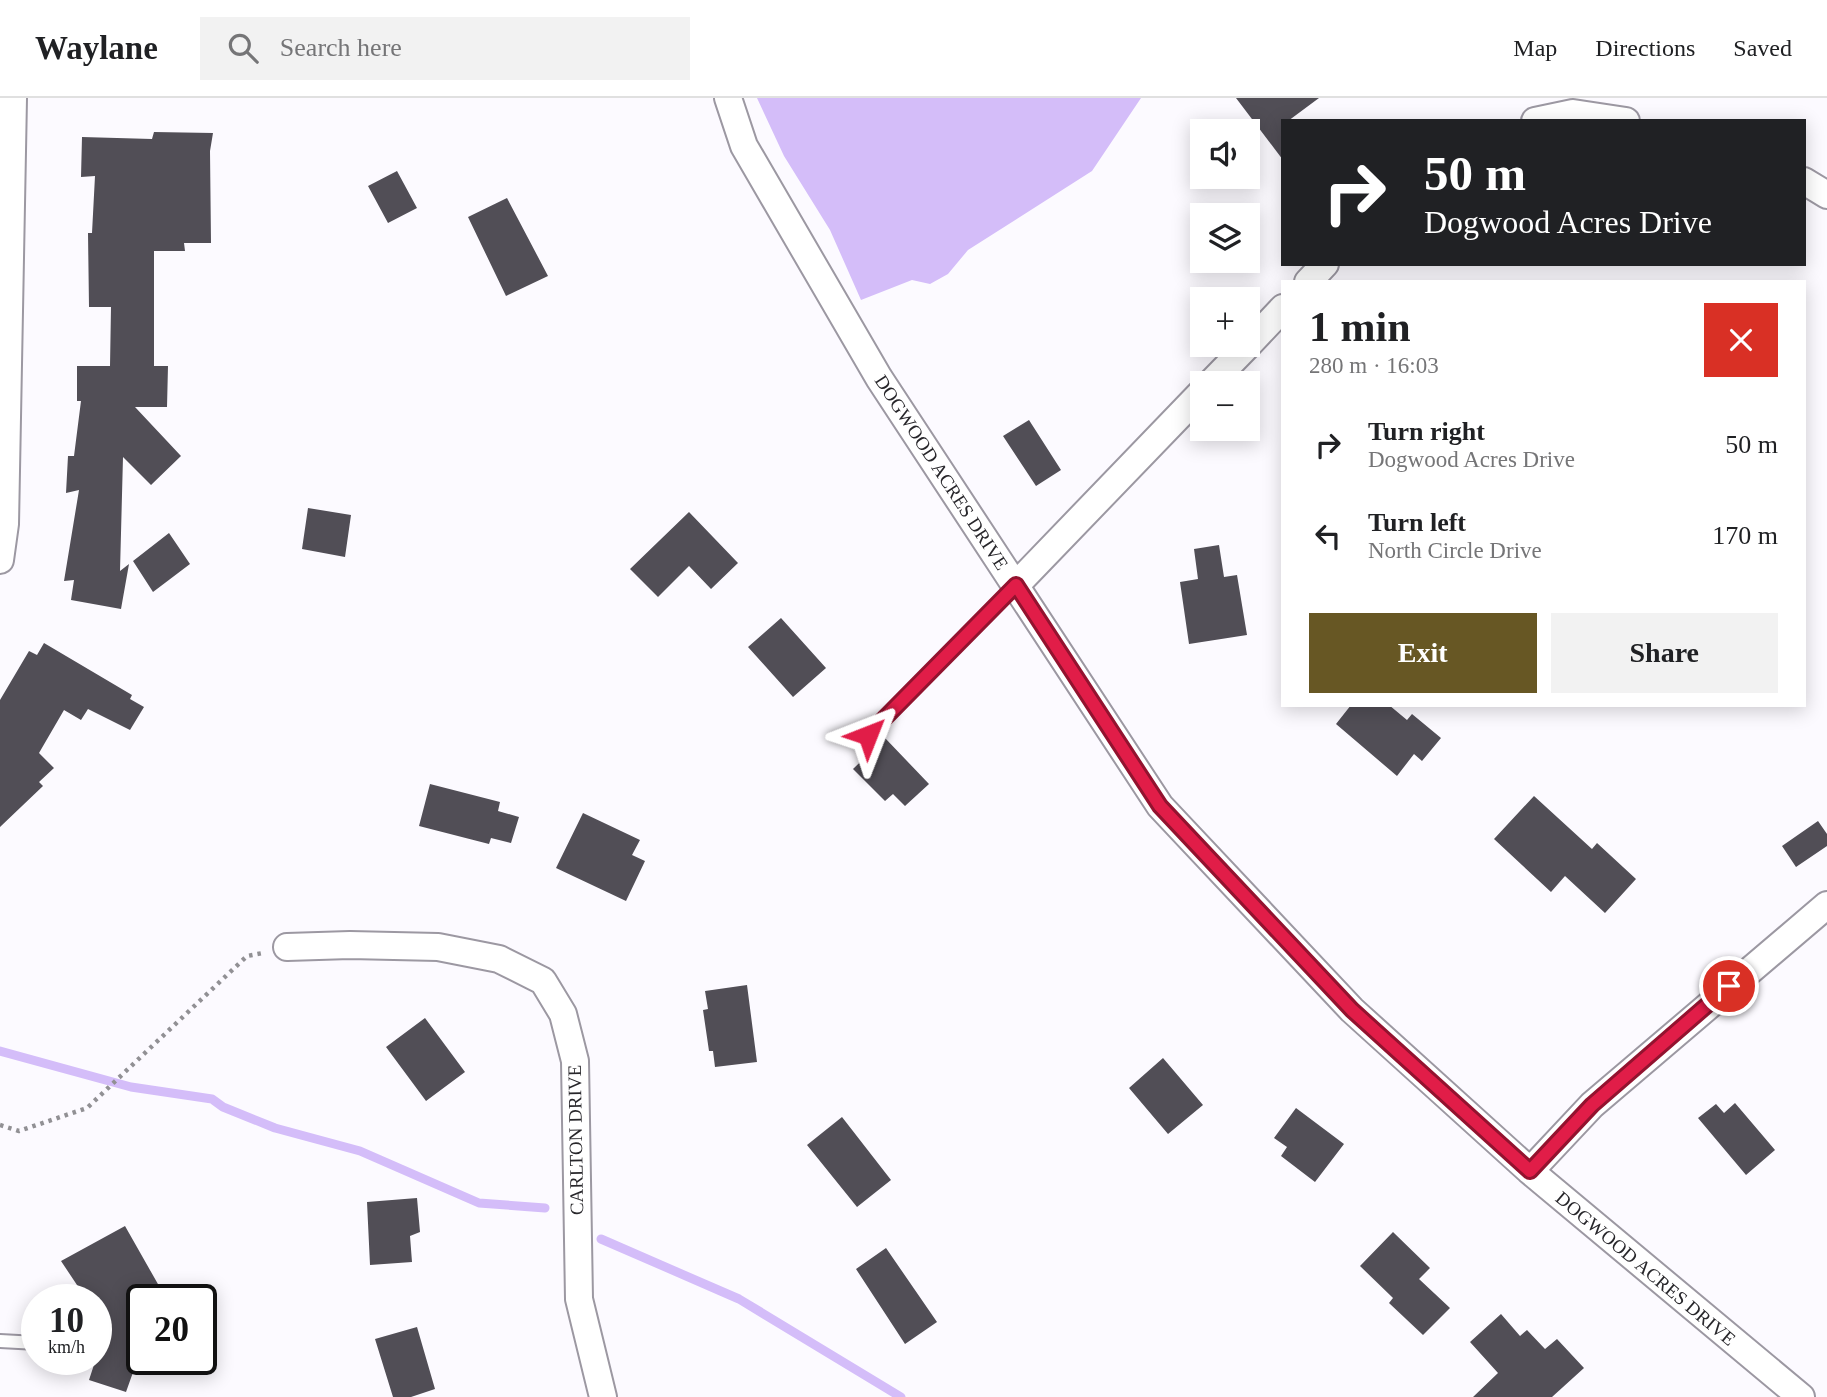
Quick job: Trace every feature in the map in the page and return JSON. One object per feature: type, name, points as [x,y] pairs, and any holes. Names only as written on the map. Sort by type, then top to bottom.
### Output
[{"type":"street","points":[[0,560],[5,524],[13,98]]},
{"type":"street","name":"DOGWOOD ACRES DRIVE","points":[[728,98],[744,146],[879,378],[1160,806],[1352,1010],[1530,1171],[1801,1397]]},
{"type":"street","points":[[1544,119],[1573,113],[1613,119]]},
{"type":"street","points":[[1806,182],[1827,195]]},
{"type":"street","points":[[1310,280],[1323,266]]},
{"type":"street","points":[[1260,332],[1281,310]]},
{"type":"street","points":[[1223,371],[1236,357]]},
{"type":"street","points":[[1016,585],[1190,404]]},
{"type":"street","points":[[1530,1171],[1592,1105],[1827,905]]},
{"type":"street","name":"CARLTON DRIVE","points":[[287,947],[350,944],[438,947],[499,959],[543,981],[564,1014],[575,1061],[579,1299],[603,1397]]},
{"type":"lane","points":[[868,735],[1016,585]]},
{"type":"lane","points":[[0,1341],[21,1342]]},
{"type":"path","points":[[0,1125],[19,1131],[87,1108],[247,956],[287,947]]},
{"type":"shaded area","points":[[757,98],[1141,98],[1092,171],[968,250],[948,274],[930,284],[912,280],[861,300],[830,230],[784,156]]},
{"type":"building","points":[[1236,98],[1319,98],[1291,119],[1281,119],[1281,157],[1260,130],[1260,119],[1252,119]]},
{"type":"building","points":[[154,132],[213,133],[210,151],[211,243],[184,243],[185,251],[154,251],[154,366],[168,366],[167,407],[135,407],[181,456],[151,485],[123,457],[120,571],[129,564],[121,609],[71,600],[74,580],[64,581],[79,490],[66,493],[68,456],[74,456],[81,401],[77,401],[77,366],[110,366],[111,307],[89,307],[88,233],[92,233],[95,176],[81,177],[82,137],[152,139]]},
{"type":"building","points":[[397,171],[417,208],[388,223],[368,186]]},
{"type":"building","points":[[507,198],[548,276],[506,296],[468,217]]},
{"type":"building","points":[[1029,420],[1061,470],[1036,486],[1003,436]]},
{"type":"building","points":[[308,508],[351,515],[345,557],[302,549]]},
{"type":"building","points":[[689,512],[738,563],[711,589],[689,566],[658,597],[630,569]]},
{"type":"building","points":[[169,533],[190,564],[153,592],[133,561]]},
{"type":"building","points":[[1219,545],[1224,577],[1237,575],[1247,635],[1189,644],[1180,582],[1198,579],[1194,549]]},
{"type":"building","points":[[781,618],[826,668],[793,697],[748,647]]},
{"type":"building","points":[[44,643],[132,695],[130,699],[144,707],[130,730],[88,709],[81,720],[64,710],[39,753],[54,768],[39,782],[43,786],[0,827],[0,700],[29,651],[37,655]]},
{"type":"building","points":[[1349,707],[1391,707],[1407,720],[1412,714],[1441,738],[1422,761],[1414,754],[1397,776],[1336,724]]},
{"type":"building","points":[[885,738],[929,784],[905,806],[893,794],[885,801],[853,769]]},
{"type":"building","points":[[430,784],[500,802],[498,811],[519,817],[511,843],[491,838],[489,844],[419,826]]},
{"type":"building","points":[[1534,796],[1592,849],[1597,843],[1636,879],[1605,913],[1565,876],[1551,892],[1494,839]]},
{"type":"building","points":[[583,813],[640,840],[632,855],[645,861],[626,901],[556,868]]},
{"type":"building","points":[[1818,821],[1827,834],[1827,846],[1796,867],[1782,846]]},
{"type":"building","points":[[747,985],[757,1062],[715,1067],[713,1051],[709,1051],[703,1010],[708,1009],[705,991]]},
{"type":"building","points":[[425,1018],[465,1072],[426,1101],[386,1047]]},
{"type":"building","points":[[1163,1058],[1203,1105],[1168,1134],[1129,1088]]},
{"type":"building","points":[[1735,1103],[1775,1150],[1746,1175],[1698,1118],[1716,1104],[1724,1113]]},
{"type":"building","points":[[1296,1108],[1344,1144],[1315,1182],[1281,1156],[1287,1147],[1274,1138]]},
{"type":"building","points":[[842,1117],[891,1180],[857,1207],[807,1145]]},
{"type":"building","points":[[417,1198],[420,1232],[410,1236],[412,1262],[370,1265],[367,1202]]},
{"type":"building","points":[[125,1226],[158,1284],[126,1284],[126,1375],[132,1375],[126,1392],[89,1380],[91,1375],[112,1375],[112,1284],[76,1284],[61,1261]]},
{"type":"building","points":[[1393,1232],[1430,1268],[1419,1279],[1450,1308],[1423,1335],[1389,1303],[1393,1298],[1360,1266]]},
{"type":"building","points":[[886,1248],[937,1322],[905,1344],[856,1269]]},
{"type":"building","points":[[1501,1314],[1520,1336],[1527,1330],[1545,1349],[1557,1339],[1584,1368],[1552,1397],[1473,1397],[1498,1373],[1470,1342]]},
{"type":"building","points":[[417,1327],[435,1389],[411,1397],[393,1397],[375,1339]]},
{"type":"waterway","points":[[0,1051],[131,1087],[212,1099],[223,1107],[275,1128],[360,1151],[479,1203],[545,1208]]},
{"type":"waterway","points":[[601,1239],[739,1299],[901,1397]]},
{"type":"route","points":[[868,735],[1016,585],[1160,806],[1352,1010],[1530,1171],[1592,1105],[1729,986]]}]
